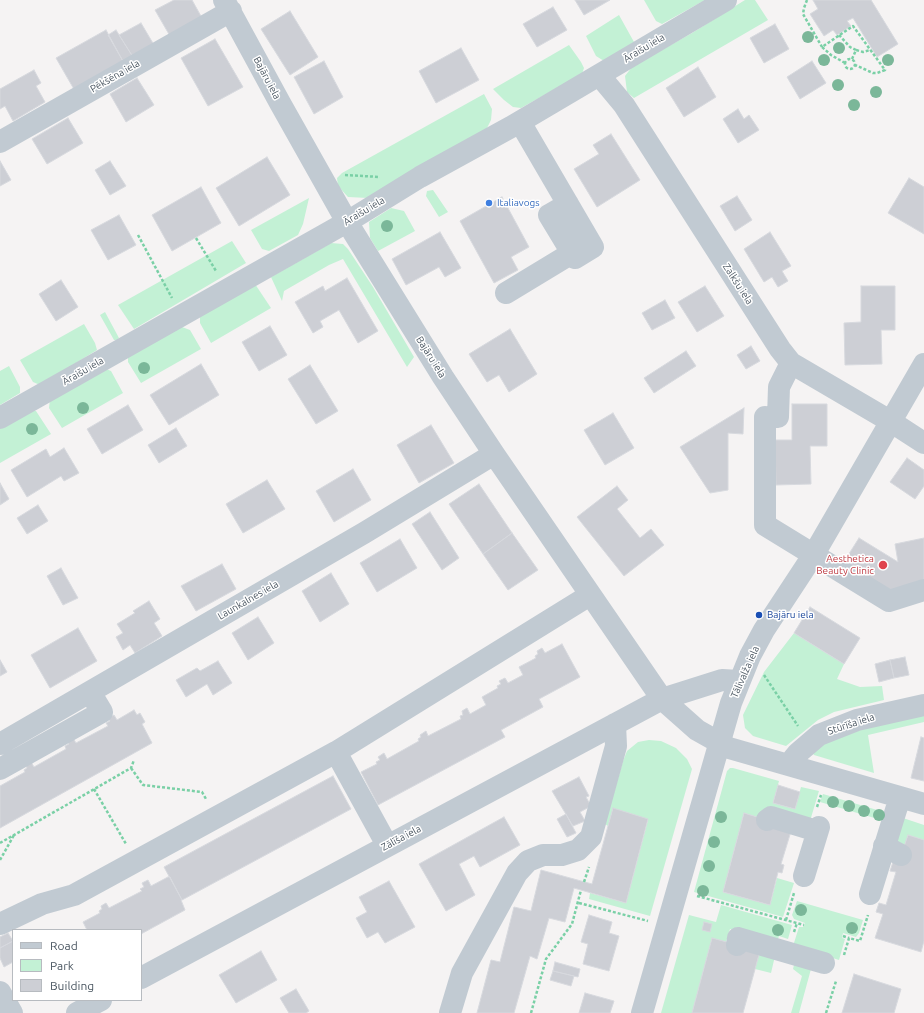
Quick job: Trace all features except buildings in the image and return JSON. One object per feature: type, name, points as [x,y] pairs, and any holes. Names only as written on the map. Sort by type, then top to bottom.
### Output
[{"type":"street","name":"Āraišu iela","points":[[0,418],[347,222],[420,177],[520,122],[726,0]]},
{"type":"street","name":"Pēkšēna iela","points":[[0,142],[228,5]]},
{"type":"street","name":"Bajāru iela","points":[[228,5],[347,222],[443,377],[590,595],[662,698],[697,730],[729,748],[924,804]]},
{"type":"street","name":"Zalkšu iela","points":[[599,75],[624,105],[780,349],[791,363],[890,421],[924,443]]},
{"type":"street","points":[[506,293],[572,253],[575,258],[593,247],[520,122]]},
{"type":"street","points":[[791,363],[779,387],[772,417],[765,525],[889,601],[924,590]]},
{"type":"street","name":"Tālivalža iela","points":[[642,1013],[719,743],[739,681],[764,630],[814,554],[924,364]]},
{"type":"street","name":"Launkalnes iela","points":[[0,744],[364,533],[494,454]]},
{"type":"street","points":[[0,924],[42,904],[74,895],[336,752],[590,595]]},
{"type":"street","points":[[662,698],[722,680],[739,681]]},
{"type":"street","points":[[0,769],[102,712],[90,692]]},
{"type":"street","name":"Zālīša iela","points":[[142,977],[662,698]]},
{"type":"street","name":"Stūrīša iela","points":[[789,764],[819,734],[857,720],[924,705]]},
{"type":"street","points":[[55,712],[68,731]]},
{"type":"street","points":[[450,1013],[462,974],[517,873],[528,861],[543,855],[562,855],[578,850],[591,836],[616,746],[615,724]]},
{"type":"street","points":[[336,752],[387,845]]},
{"type":"street","points":[[870,894],[893,851],[900,797]]},
{"type":"street","points":[[767,820],[771,817],[818,829],[804,876]]},
{"type":"street","points":[[737,945],[738,938],[824,963]]},
{"type":"street","points":[[0,992],[12,1013]]},
{"type":"street","points":[[77,1013],[99,1001]]},
{"type":"path","points":[[807,0],[803,14],[822,47],[845,63],[846,67],[850,69],[855,65]]},
{"type":"path","points":[[822,47],[853,26],[885,70],[873,73],[855,65],[855,61],[852,59]]},
{"type":"path","points":[[839,35],[850,47],[856,50],[863,52],[870,50]]},
{"type":"path","points":[[845,63],[848,59],[852,59],[856,50]]},
{"type":"path","points":[[317,169],[340,175],[387,177]]},
{"type":"path","points":[[138,235],[182,315]]},
{"type":"path","points":[[196,238],[228,289]]},
{"type":"path","points":[[764,674],[809,743]]},
{"type":"path","points":[[0,843],[131,768],[134,760]]},
{"type":"path","points":[[131,768],[143,785],[202,792],[215,818]]},
{"type":"path","points":[[94,789],[135,861]]},
{"type":"path","points":[[0,860],[14,834]]},
{"type":"path","points":[[584,882],[591,862]]},
{"type":"path","points":[[531,1013],[546,959],[572,924],[582,890]]},
{"type":"path","points":[[677,891],[804,925]]},
{"type":"path","points":[[579,903],[654,923]]},
{"type":"path","points":[[842,936],[849,938]]},
{"type":"green space","points":[[644,0],[705,0],[662,24],[656,21]]},
{"type":"green space","points":[[745,0],[755,0],[768,20],[634,98],[627,92],[625,76],[632,67],[692,33]]},
{"type":"green space","points":[[619,15],[634,42],[604,61],[596,56],[586,36]]},
{"type":"green space","points":[[569,45],[584,68],[582,74],[521,108],[513,107],[493,89]]},
{"type":"green space","points":[[484,94],[492,109],[491,120],[486,130],[368,198],[348,197],[338,186],[337,178],[342,173]]},
{"type":"green space","points":[[433,190],[448,212],[439,217],[426,196],[427,191]]},
{"type":"green space","points":[[309,198],[303,224],[298,235],[269,251],[262,249],[251,230]]},
{"type":"green space","points":[[391,208],[404,211],[415,231],[378,251],[370,238],[369,222]]},
{"type":"green space","points":[[232,241],[246,263],[134,329],[118,305]]},
{"type":"green space","points":[[331,243],[343,244],[348,249],[373,287],[414,357],[407,367],[343,259],[329,265],[284,291],[282,301],[271,277]]},
{"type":"green space","points":[[255,284],[271,308],[211,343],[200,323],[200,315]]},
{"type":"green space","points":[[105,312],[119,338],[117,340],[114,340],[100,315]]},
{"type":"green space","points":[[84,324],[95,343],[97,350],[40,385],[33,382],[20,360]]},
{"type":"green space","points":[[182,327],[190,330],[201,349],[141,383],[128,362],[128,356]]},
{"type":"green space","points":[[9,366],[20,387],[20,393],[0,405],[0,371]]},
{"type":"green space","points":[[104,368],[111,371],[123,393],[62,428],[49,408],[50,399]]},
{"type":"green space","points":[[29,411],[36,411],[51,434],[0,463],[0,428]]},
{"type":"green space","points":[[794,633],[844,664],[837,679],[860,687],[882,686],[884,700],[834,712],[818,720],[786,746],[753,736],[745,728],[743,715],[764,672]]},
{"type":"green space","points":[[924,715],[924,722],[868,735],[874,773],[814,755],[812,752],[825,740],[852,730]]},
{"type":"green space","points":[[649,740],[661,741],[676,748],[687,759],[692,769],[650,916],[589,899],[590,893],[626,903],[648,820],[613,809],[608,826],[605,824],[627,751],[638,742]]},
{"type":"green space","points":[[730,768],[779,781],[773,803],[795,809],[801,787],[819,791],[810,821],[761,812],[757,817],[744,813],[723,892],[770,905],[777,878],[794,883],[783,917],[694,892],[727,771]]},
{"type":"green space","points":[[823,794],[884,812],[888,822],[820,802]]},
{"type":"green space","points":[[900,817],[924,825],[924,840],[908,835],[903,850],[892,842]]},
{"type":"green space","points":[[797,901],[863,920],[859,933],[856,937],[843,933],[842,938],[845,939],[839,960],[793,946],[799,927],[803,927],[805,923],[794,919],[792,915]]},
{"type":"green space","points":[[721,905],[792,925],[788,939],[779,936],[777,942],[730,929],[726,942],[712,938],[692,1013],[661,1013],[689,915],[716,922]]},
{"type":"green space","points":[[760,951],[775,956],[771,973],[755,969]]},
{"type":"green space","points":[[794,965],[811,969],[799,1013],[791,1013],[802,976],[793,969]]},
{"type":"place","name":"Italiavogs","points":[[489,203]]},
{"type":"place","name":"Aesthetica Beauty Clinic","points":[[883,565]]},
{"type":"place","name":"Bajāru iela","points":[[759,615]]}]
